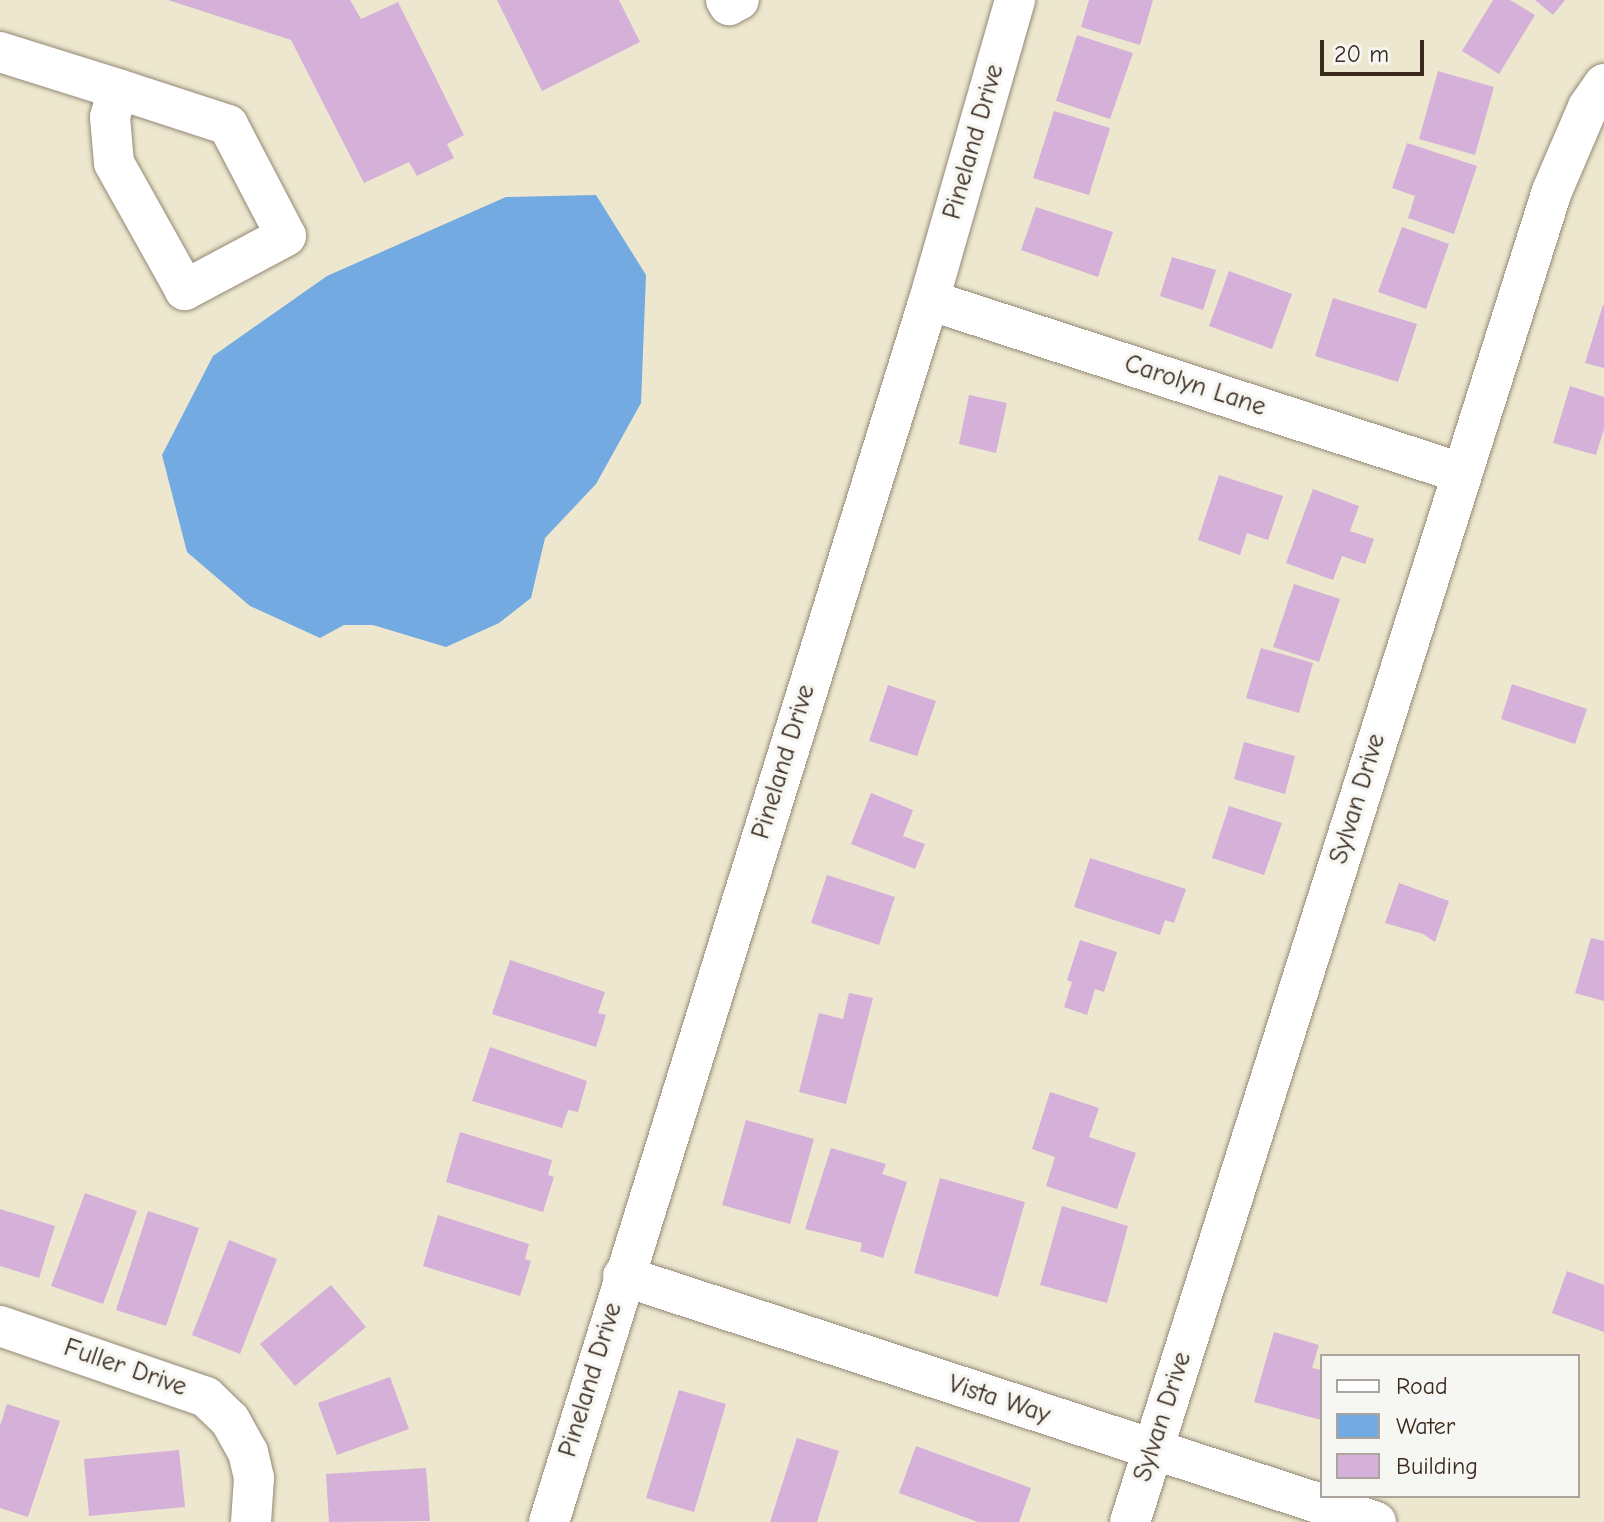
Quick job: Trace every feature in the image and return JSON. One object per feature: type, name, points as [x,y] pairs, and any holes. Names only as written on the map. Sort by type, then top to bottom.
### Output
[{"type":"street","points":[[726,0],[729,5],[739,0]]},
{"type":"street","name":"Pineland Drive","points":[[549,1522],[929,300],[1015,0]]},
{"type":"street","points":[[0,52],[118,89],[228,125],[286,236],[185,290],[114,163],[110,117],[118,89]]},
{"type":"street","name":"Sylvan Drive","points":[[1130,1522],[1552,191],[1588,107],[1604,84]]},
{"type":"street","name":"Carolyn Lane","points":[[929,300],[1461,473]]},
{"type":"street","name":"Vista Way","points":[[623,1276],[1376,1522]]},
{"type":"street","name":"Fuller Drive","points":[[0,1326],[206,1397],[230,1420],[248,1452],[254,1478],[251,1522]]},
{"type":"water","points":[[596,195],[646,275],[641,403],[596,484],[545,538],[531,598],[499,623],[446,647],[373,625],[344,625],[320,638],[250,606],[187,552],[162,455],[213,356],[327,276],[506,197]]},
{"type":"building","points":[[168,0],[350,0],[361,19],[398,2],[464,135],[447,144],[454,158],[417,176],[409,162],[364,183],[291,40]]},
{"type":"building","points":[[497,0],[619,0],[640,42],[542,91]]},
{"type":"building","points":[[1089,0],[1153,0],[1140,45],[1081,27]]},
{"type":"building","points":[[1493,0],[1510,0],[1535,15],[1499,74],[1462,51]]},
{"type":"building","points":[[1535,0],[1565,0],[1553,15]]},
{"type":"building","points":[[1077,35],[1133,53],[1110,119],[1056,101]]},
{"type":"building","points":[[1438,71],[1494,87],[1475,155],[1419,139]]},
{"type":"building","points":[[1054,111],[1110,128],[1089,195],[1033,178]]},
{"type":"building","points":[[1407,143],[1477,166],[1454,234],[1408,218],[1415,196],[1392,188]]},
{"type":"building","points":[[1036,207],[1113,232],[1098,277],[1021,250]]},
{"type":"building","points":[[1402,227],[1449,244],[1426,309],[1378,292]]},
{"type":"building","points":[[1172,257],[1216,270],[1203,310],[1160,296]]},
{"type":"building","points":[[1229,271],[1292,294],[1272,349],[1209,326]]},
{"type":"building","points":[[1333,298],[1417,324],[1398,382],[1315,356]]},
{"type":"building","points":[[1604,305],[1604,368],[1585,363]]},
{"type":"building","points":[[1570,386],[1604,397],[1604,429],[1596,455],[1553,443]]},
{"type":"building","points":[[969,395],[1007,403],[996,453],[959,444]]},
{"type":"building","points":[[1219,475],[1283,496],[1268,540],[1247,533],[1240,555],[1198,540]]},
{"type":"building","points":[[1313,489],[1359,506],[1350,531],[1374,539],[1365,564],[1342,556],[1333,580],[1286,563]]},
{"type":"building","points":[[1294,584],[1340,599],[1319,662],[1273,647]]},
{"type":"building","points":[[1261,648],[1313,663],[1299,713],[1246,698]]},
{"type":"building","points":[[1512,684],[1587,709],[1575,744],[1501,719]]},
{"type":"building","points":[[888,685],[936,701],[917,756],[869,741]]},
{"type":"building","points":[[1244,742],[1295,756],[1285,794],[1234,779]]},
{"type":"building","points":[[871,793],[913,810],[903,836],[925,844],[915,869],[851,844]]},
{"type":"building","points":[[1229,806],[1282,823],[1264,875],[1212,858]]},
{"type":"building","points":[[1090,858],[1186,889],[1174,923],[1165,920],[1160,935],[1074,907]]},
{"type":"building","points":[[827,875],[895,897],[879,945],[811,923]]},
{"type":"building","points":[[1399,883],[1449,901],[1435,942],[1423,934],[1385,923]]},
{"type":"building","points":[[1591,938],[1604,941],[1604,1001],[1575,993]]},
{"type":"building","points":[[1080,940],[1117,952],[1104,992],[1095,989],[1087,1015],[1064,1007],[1072,982],[1067,980]]},
{"type":"building","points":[[510,960],[605,992],[598,1013],[606,1015],[596,1047],[492,1014]]},
{"type":"building","points":[[849,993],[873,998],[846,1104],[799,1092],[819,1013],[843,1019]]},
{"type":"building","points":[[490,1047],[587,1081],[578,1112],[568,1110],[562,1128],[472,1101]]},
{"type":"building","points":[[1050,1092],[1099,1108],[1089,1137],[1136,1153],[1117,1209],[1046,1186],[1055,1157],[1032,1149]]},
{"type":"building","points":[[746,1120],[814,1139],[790,1224],[722,1205]]},
{"type":"building","points":[[460,1132],[552,1160],[548,1175],[554,1177],[543,1212],[446,1182]]},
{"type":"building","points":[[831,1148],[886,1164],[882,1174],[907,1182],[883,1258],[860,1251],[862,1243],[805,1229]]},
{"type":"building","points":[[940,1178],[1025,1202],[998,1297],[914,1273]]},
{"type":"building","points":[[85,1193],[137,1211],[103,1304],[51,1286]]},
{"type":"building","points":[[1062,1206],[1128,1226],[1107,1303],[1040,1285]]},
{"type":"building","points":[[0,1209],[55,1226],[39,1278],[0,1266]]},
{"type":"building","points":[[148,1211],[199,1228],[166,1326],[116,1310]]},
{"type":"building","points":[[438,1215],[529,1244],[525,1259],[531,1261],[520,1296],[423,1266]]},
{"type":"building","points":[[229,1240],[277,1259],[240,1354],[192,1335]]},
{"type":"building","points":[[1567,1271],[1604,1285],[1604,1332],[1552,1313]]},
{"type":"building","points":[[331,1285],[366,1327],[295,1386],[260,1344]]},
{"type":"building","points":[[1274,1332],[1319,1345],[1312,1368],[1320,1370],[1320,1420],[1254,1402]]},
{"type":"building","points":[[390,1377],[409,1429],[337,1455],[318,1403]]},
{"type":"building","points":[[679,1390],[726,1404],[694,1512],[646,1498]]},
{"type":"building","points":[[7,1404],[60,1421],[28,1517],[0,1508],[0,1426]]},
{"type":"building","points":[[797,1438],[839,1451],[817,1522],[770,1522]]},
{"type":"building","points":[[916,1446],[1031,1488],[1019,1522],[978,1522],[899,1493]]},
{"type":"building","points":[[179,1450],[185,1507],[89,1516],[84,1459]]},
{"type":"building","points":[[426,1468],[430,1521],[329,1522],[326,1474]]}]
